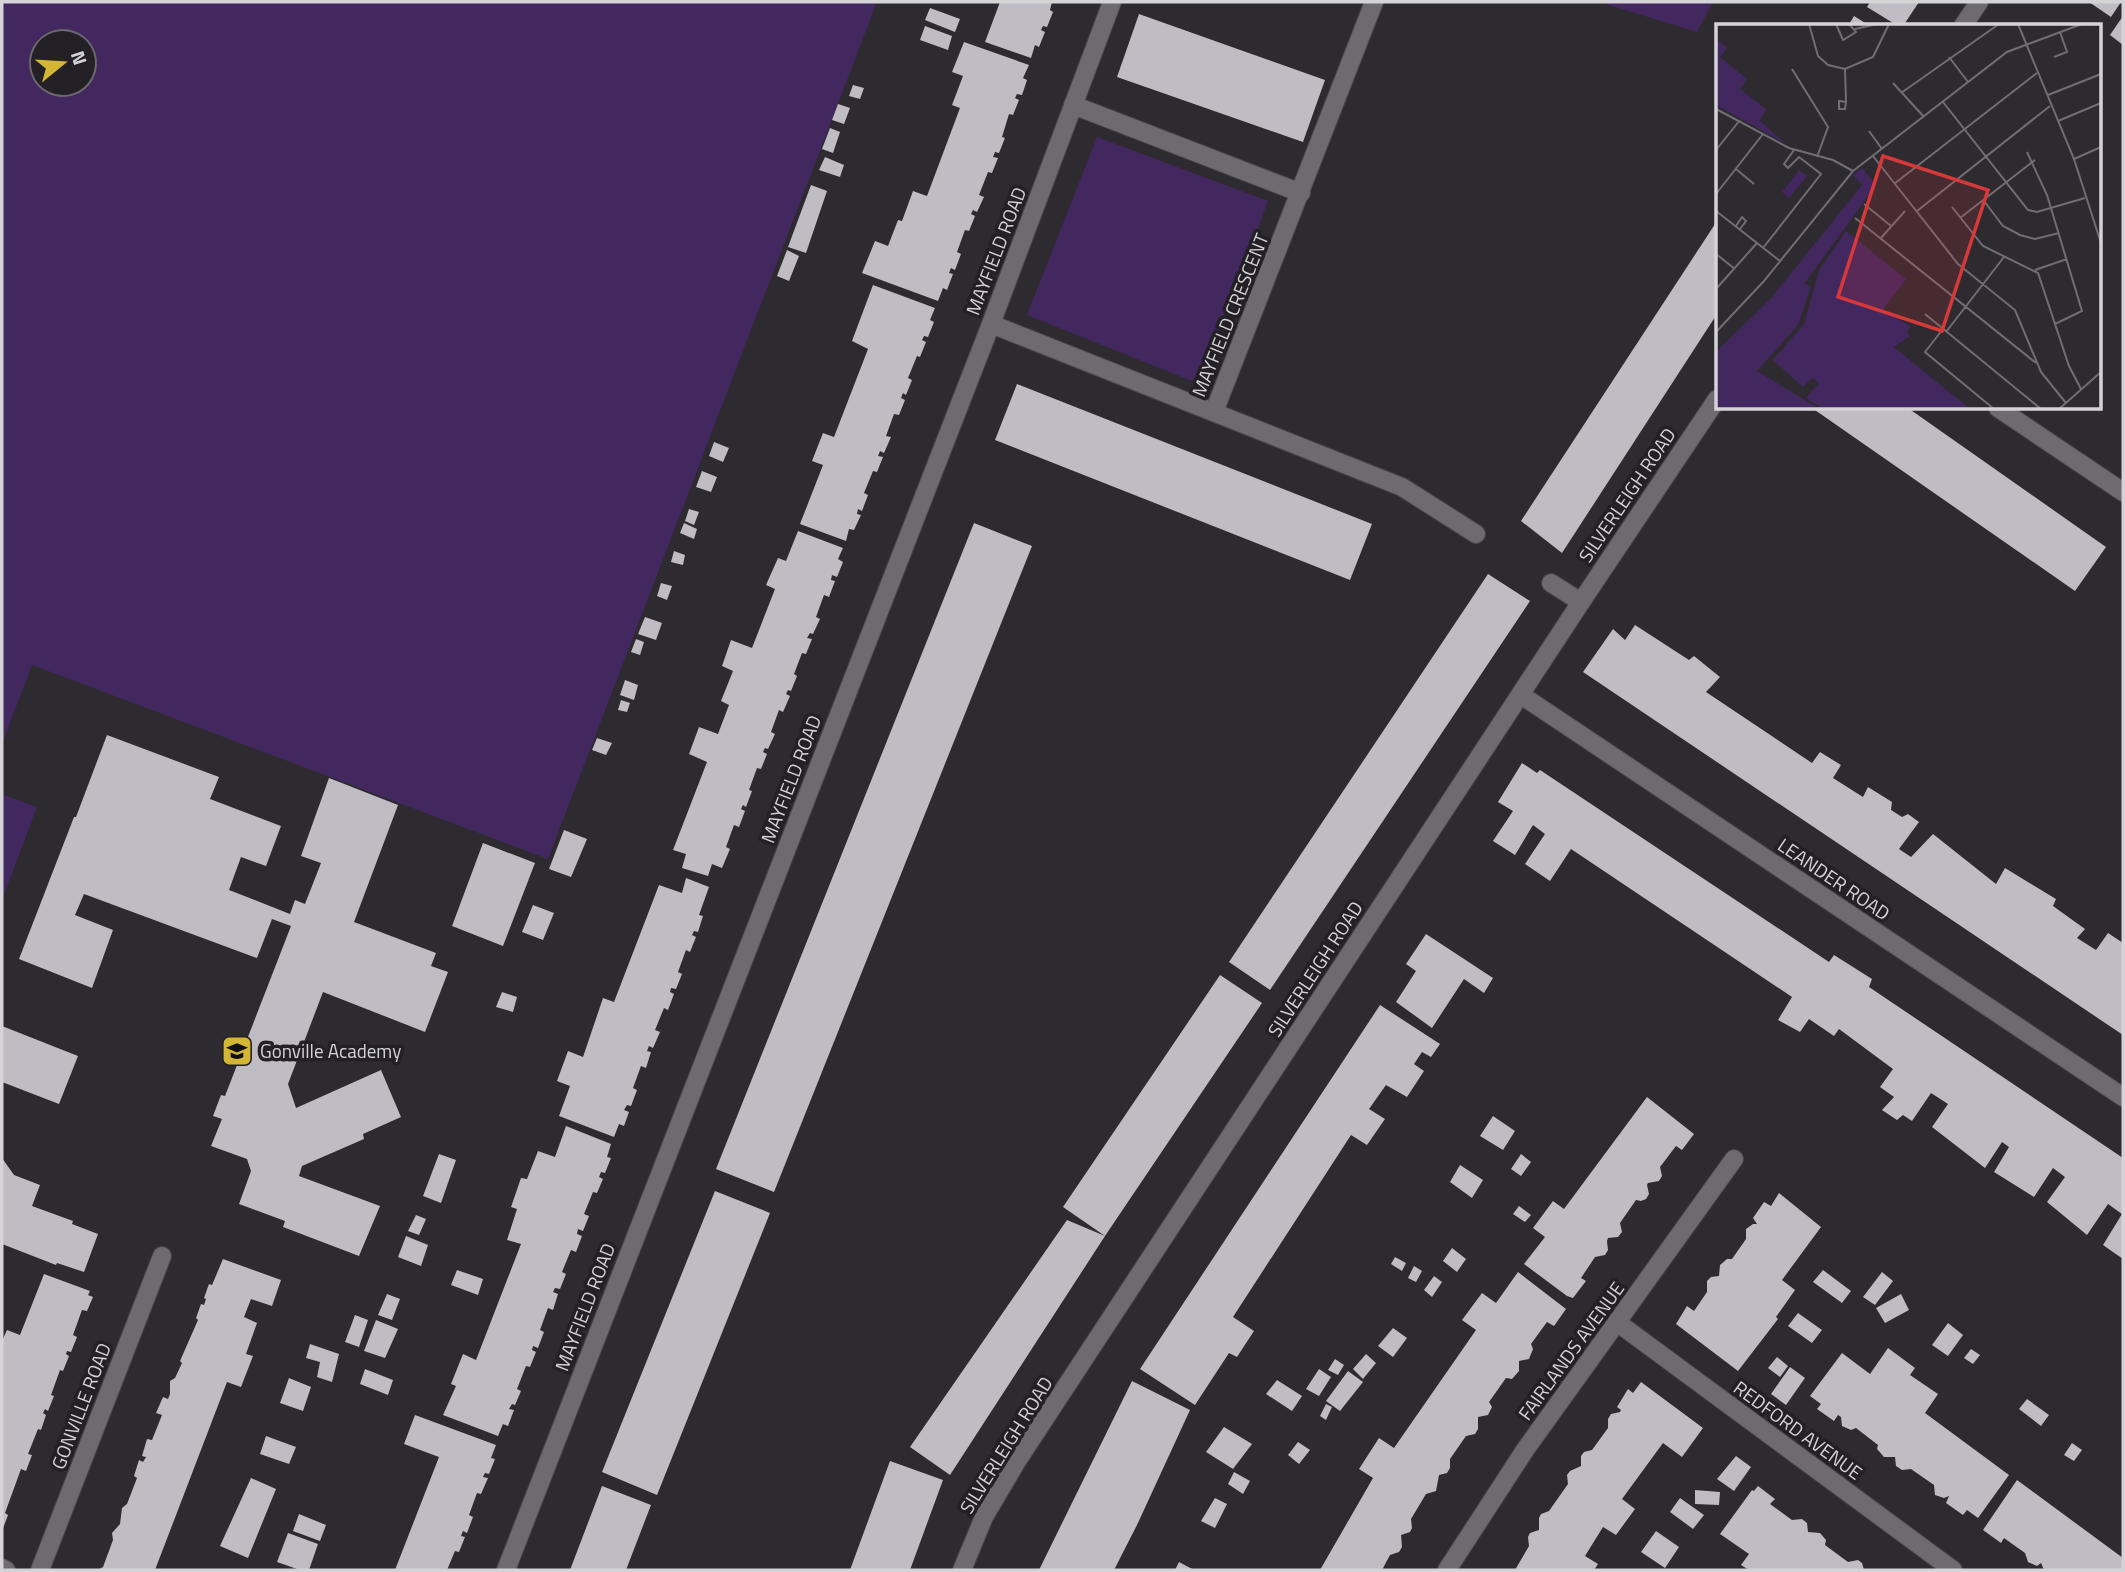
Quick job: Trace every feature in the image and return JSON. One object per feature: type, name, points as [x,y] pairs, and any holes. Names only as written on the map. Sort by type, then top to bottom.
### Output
[{"type":"street","name":"MAYFIELD ROAD","points":[[506,1570],[991,324],[1112,2]]},
{"type":"street","name":"MAYFIELD CRESCENT","points":[[1374,2],[1214,412],[1402,487],[1476,534]]},
{"type":"street","points":[[1964,24],[1979,2]]},
{"type":"street","points":[[1073,105],[1301,193]]},
{"type":"street","points":[[991,324],[1214,412]]},
{"type":"street","name":"SILVERLEIGH ROAD","points":[[962,1570],[984,1517],[1017,1461],[1716,400]]},
{"type":"street","points":[[2001,410],[2123,492]]},
{"type":"street","points":[[1551,583],[1581,602]]},
{"type":"street","name":"LEANDER ROAD","points":[[1521,695],[2123,1097]]},
{"type":"street","name":"FAIRLANDS AVENUE","points":[[1447,1570],[1525,1450],[1734,1159]]},
{"type":"street","name":"GONVILLE ROAD","points":[[40,1570],[162,1256]]},
{"type":"street","name":"REDFORD AVENUE","points":[[1618,1323],[1952,1570]]},
{"type":"shaded area","points":[[2,2],[877,2],[548,859],[32,665],[2,744]]},
{"type":"shaded area","points":[[1599,2],[1713,2],[1697,32]]},
{"type":"shaded area","points":[[1097,137],[1268,201],[1201,379],[1192,381],[1027,315]]},
{"type":"shaded area","points":[[2,794],[37,807],[2,900]]},
{"type":"building","points":[[1000,2],[1052,2],[1050,10],[1053,12],[1047,27],[1043,26],[1041,30],[1045,32],[1039,47],[1035,45],[1031,58],[985,42]]},
{"type":"building","points":[[1870,2],[1919,2],[1904,24],[1895,24],[1867,7]]},
{"type":"building","points":[[2089,2],[2121,2],[2111,17]]},
{"type":"building","points":[[930,8],[960,19],[955,32],[925,20]]},
{"type":"building","points":[[1139,14],[1325,80],[1303,142],[1117,77]]},
{"type":"building","points":[[1854,16],[1867,24],[1849,24]]},
{"type":"building","points":[[2123,16],[2123,45],[2110,35]]},
{"type":"building","points":[[925,26],[952,36],[948,50],[920,40]]},
{"type":"building","points":[[964,42],[1029,65],[1023,78],[1027,80],[1022,95],[1017,94],[1015,98],[1019,100],[1013,115],[1009,114],[1002,137],[1005,138],[999,153],[995,152],[993,157],[998,158],[992,173],[988,172],[979,195],[984,197],[977,212],[973,210],[971,214],[975,216],[969,231],[965,230],[957,252],[961,254],[955,270],[951,268],[949,273],[953,274],[947,290],[943,288],[938,301],[862,273],[875,241],[888,246],[898,220],[902,221],[913,191],[927,196],[960,108],[952,105],[963,76],[952,72]]},
{"type":"building","points":[[853,85],[864,88],[860,99],[849,96]]},
{"type":"building","points":[[838,104],[850,108],[844,124],[832,120]]},
{"type":"building","points":[[830,128],[840,132],[833,153],[822,149]]},
{"type":"building","points":[[825,157],[844,165],[840,177],[819,170]]},
{"type":"building","points":[[811,185],[827,191],[806,253],[788,247]]},
{"type":"building","points":[[1716,223],[1716,316],[1562,553],[1521,521]]},
{"type":"building","points":[[787,250],[799,256],[789,281],[777,276]]},
{"type":"building","points":[[873,285],[935,308],[930,320],[934,322],[928,337],[924,336],[922,340],[926,342],[908,378],[912,380],[906,395],[903,393],[901,398],[905,400],[899,415],[894,414],[886,436],[891,437],[884,453],[880,451],[878,456],[883,457],[877,472],[873,471],[864,493],[868,495],[862,511],[858,509],[857,514],[861,515],[854,530],[849,529],[846,541],[800,524],[823,465],[812,461],[823,433],[834,437],[868,349],[852,341]]},
{"type":"building","points":[[1017,384],[1372,524],[1350,580],[995,440]]},
{"type":"building","points":[[1815,410],[1911,410],[2106,547],[2075,591]]},
{"type":"building","points":[[714,442],[729,448],[723,462],[709,456]]},
{"type":"building","points":[[702,471],[717,477],[711,492],[696,487]]},
{"type":"building","points":[[689,509],[699,512],[694,525],[685,521]]},
{"type":"building","points":[[684,523],[697,529],[694,539],[680,533]]},
{"type":"building","points":[[974,523],[1032,546],[774,1192],[716,1169]]},
{"type":"building","points":[[798,531],[843,548],[838,559],[843,562],[837,577],[832,575],[831,580],[835,581],[829,597],[824,595],[816,617],[820,619],[813,634],[810,633],[807,638],[812,639],[806,654],[802,653],[794,674],[797,676],[791,691],[788,690],[786,694],[790,696],[783,712],[779,710],[771,732],[775,734],[768,749],[765,748],[763,752],[767,754],[761,769],[757,768],[746,807],[743,805],[741,809],[745,811],[739,827],[734,825],[726,847],[730,849],[722,868],[712,864],[708,876],[682,868],[686,854],[673,850],[707,762],[689,754],[699,727],[718,734],[729,705],[721,701],[733,671],[722,666],[731,640],[752,648],[775,589],[766,585],[778,558],[786,561]]},
{"type":"building","points":[[674,551],[685,555],[683,565],[671,562]]},
{"type":"building","points":[[1488,574],[1530,601],[1270,990],[1229,962]]},
{"type":"building","points":[[661,583],[672,586],[667,600],[657,596]]},
{"type":"building","points":[[645,617],[662,623],[656,640],[638,634]]},
{"type":"building","points":[[1635,625],[1689,660],[1694,656],[1720,677],[1706,692],[1812,763],[1820,752],[1841,765],[1833,778],[1863,797],[1868,787],[1892,802],[1891,810],[1902,817],[1908,814],[1919,822],[1899,849],[1911,857],[1933,834],[1996,884],[2005,868],[2056,899],[2053,906],[2085,929],[2077,938],[2096,950],[2108,933],[2123,943],[2123,1035],[1583,672],[1613,629],[1625,640]]},
{"type":"building","points":[[636,639],[644,642],[640,655],[631,652]]},
{"type":"building","points":[[625,680],[638,685],[634,700],[620,695]]},
{"type":"building","points":[[621,700],[630,703],[627,712],[618,710]]},
{"type":"building","points":[[107,735],[219,777],[210,799],[281,826],[266,866],[241,857],[229,890],[290,914],[295,900],[305,904],[321,863],[301,856],[329,778],[398,805],[354,922],[436,953],[431,966],[448,972],[425,1032],[323,992],[288,1084],[296,1108],[381,1070],[401,1117],[363,1134],[364,1139],[302,1166],[299,1176],[380,1206],[359,1256],[283,1227],[285,1221],[239,1204],[251,1171],[247,1159],[211,1146],[222,1119],[213,1116],[221,1095],[225,1096],[291,926],[272,919],[257,958],[84,894],[75,915],[113,930],[92,988],[19,959]]},
{"type":"building","points":[[597,738],[612,743],[606,755],[592,750]]},
{"type":"building","points":[[1522,763],[1537,773],[1540,770],[1829,962],[1834,955],[1872,979],[1869,987],[2123,1158],[2123,1259],[2103,1245],[2122,1214],[2108,1204],[2087,1235],[2047,1202],[2065,1177],[2053,1168],[2034,1197],[1994,1172],[2009,1147],[2002,1142],[1985,1168],[1932,1127],[1948,1104],[1931,1093],[1912,1121],[1903,1115],[1897,1120],[1882,1110],[1894,1097],[1880,1087],[1893,1069],[1839,1029],[1834,1036],[1809,1019],[1800,1032],[1778,1020],[1792,997],[1571,849],[1550,881],[1525,864],[1545,834],[1533,825],[1515,855],[1493,841],[1513,811],[1498,802]]},
{"type":"building","points":[[564,830],[587,839],[571,877],[549,869]]},
{"type":"building","points":[[483,843],[535,863],[503,946],[452,926]]},
{"type":"building","points":[[686,878],[709,887],[699,915],[703,916],[698,932],[694,931],[692,935],[696,937],[690,952],[686,950],[678,972],[682,974],[676,989],[671,988],[670,992],[674,994],[668,1010],[664,1008],[655,1030],[660,1032],[653,1048],[649,1046],[647,1051],[651,1052],[646,1068],[641,1066],[633,1088],[637,1090],[631,1106],[627,1105],[624,1110],[629,1112],[624,1126],[619,1124],[614,1137],[559,1116],[570,1086],[557,1081],[568,1051],[583,1057],[603,998],[614,1002],[659,885],[682,893]]},
{"type":"building","points":[[533,905],[554,913],[543,940],[522,932]]},
{"type":"building","points":[[1426,934],[1493,978],[1484,993],[1464,979],[1432,1028],[1396,1002],[1416,971],[1406,964]]},
{"type":"building","points":[[1220,975],[1262,1003],[1105,1236],[1063,1207]]},
{"type":"building","points":[[502,992],[517,997],[513,1012],[496,1007]]},
{"type":"building","points":[[1380,1005],[1440,1044],[1431,1057],[1422,1052],[1414,1064],[1424,1071],[1407,1097],[1386,1085],[1369,1109],[1385,1119],[1367,1145],[1351,1135],[1233,1317],[1254,1331],[1237,1357],[1229,1353],[1195,1405],[1140,1369]]},
{"type":"building","points":[[2,1026],[78,1056],[59,1104],[2,1082]]},
{"type":"building","points":[[1647,1097],[1694,1134],[1682,1150],[1676,1146],[1660,1167],[1662,1176],[1659,1181],[1648,1183],[1649,1194],[1646,1199],[1636,1200],[1620,1223],[1622,1232],[1618,1237],[1608,1238],[1605,1255],[1595,1257],[1581,1278],[1586,1281],[1573,1298],[1567,1296],[1524,1264],[1545,1237],[1533,1228],[1553,1201],[1564,1209]]},
{"type":"building","points":[[1493,1116],[1515,1131],[1503,1150],[1480,1136]]},
{"type":"building","points":[[566,1126],[611,1144],[607,1157],[611,1158],[605,1173],[601,1172],[599,1177],[603,1179],[597,1193],[593,1192],[584,1214],[589,1216],[583,1231],[578,1229],[577,1234],[582,1236],[576,1252],[571,1250],[562,1272],[566,1274],[560,1289],[555,1288],[553,1292],[558,1294],[553,1310],[548,1308],[540,1330],[544,1332],[538,1348],[533,1346],[532,1350],[536,1352],[530,1367],[526,1366],[517,1389],[521,1391],[515,1405],[512,1404],[509,1409],[514,1410],[508,1426],[503,1424],[498,1436],[443,1415],[456,1386],[451,1384],[463,1354],[476,1360],[521,1244],[507,1240],[517,1209],[511,1207],[521,1178],[527,1179],[538,1151],[555,1157]]},
{"type":"building","points":[[439,1154],[456,1160],[441,1203],[423,1196]]},
{"type":"building","points":[[1521,1154],[1531,1162],[1521,1176],[1511,1169]]},
{"type":"building","points":[[2,1158],[14,1175],[40,1185],[32,1206],[73,1221],[72,1224],[98,1234],[84,1272],[57,1263],[56,1265],[2,1244]]},
{"type":"building","points":[[1460,1165],[1483,1180],[1472,1198],[1450,1182]]},
{"type":"building","points":[[715,1191],[770,1213],[657,1495],[602,1472]]},
{"type":"building","points":[[1779,1193],[1821,1227],[1782,1280],[1795,1290],[1776,1317],[1778,1319],[1738,1371],[1676,1324],[1687,1306],[1694,1311],[1707,1292],[1707,1281],[1711,1277],[1719,1276],[1720,1265],[1727,1259],[1732,1259],[1746,1239],[1746,1229],[1757,1224],[1753,1218],[1764,1202],[1771,1206]]},
{"type":"building","points":[[1519,1206],[1531,1215],[1525,1222],[1513,1214]]},
{"type":"building","points":[[416,1215],[426,1219],[419,1235],[408,1231]]},
{"type":"building","points":[[1067,1220],[1105,1236],[950,1475],[910,1447]]},
{"type":"building","points":[[406,1236],[428,1245],[421,1266],[398,1257]]},
{"type":"building","points":[[1452,1248],[1466,1259],[1457,1272],[1443,1261]]},
{"type":"building","points":[[1395,1257],[1406,1263],[1402,1271],[1391,1264]]},
{"type":"building","points":[[223,1259],[281,1280],[272,1306],[251,1299],[244,1317],[257,1323],[246,1354],[253,1356],[241,1387],[227,1382],[155,1570],[98,1570],[103,1567],[113,1540],[112,1533],[120,1524],[122,1508],[127,1504],[137,1478],[134,1476],[139,1460],[143,1462],[146,1457],[142,1456],[147,1439],[152,1440],[162,1415],[156,1413],[163,1397],[168,1399],[170,1381],[175,1378],[182,1363],[180,1361],[198,1320],[196,1318],[201,1304],[204,1305],[209,1284],[212,1285]]},
{"type":"building","points":[[1414,1266],[1422,1271],[1416,1282],[1408,1278]]},
{"type":"building","points":[[457,1270],[483,1279],[478,1295],[451,1285]]},
{"type":"building","points":[[1823,1270],[1851,1291],[1842,1303],[1813,1282]]},
{"type":"building","points":[[1518,1272],[1566,1309],[1554,1326],[1547,1322],[1531,1344],[1533,1349],[1529,1359],[1519,1361],[1519,1371],[1512,1379],[1506,1378],[1489,1402],[1492,1407],[1488,1415],[1478,1417],[1475,1434],[1466,1436],[1450,1459],[1447,1473],[1439,1475],[1436,1491],[1426,1494],[1411,1519],[1410,1532],[1401,1535],[1402,1547],[1399,1552],[1390,1555],[1382,1570],[1320,1570],[1373,1478],[1359,1469],[1379,1438],[1394,1448],[1476,1330],[1462,1320],[1482,1293],[1496,1303]]},
{"type":"building","points":[[1882,1272],[1893,1281],[1875,1305],[1863,1297]]},
{"type":"building","points":[[44,1274],[90,1291],[88,1295],[93,1297],[87,1311],[82,1310],[73,1335],[77,1337],[71,1352],[67,1351],[69,1356],[63,1371],[60,1370],[48,1411],[45,1409],[43,1413],[46,1415],[28,1454],[32,1455],[26,1471],[21,1469],[5,1513],[8,1515],[2,1531],[2,1341],[7,1330],[20,1335]]},
{"type":"building","points":[[1434,1276],[1442,1282],[1432,1297],[1424,1290]]},
{"type":"building","points":[[387,1294],[400,1299],[392,1320],[378,1315]]},
{"type":"building","points":[[1901,1294],[1909,1310],[1885,1323],[1876,1308]]},
{"type":"building","points":[[1798,1313],[1822,1330],[1812,1343],[1788,1326]]},
{"type":"building","points":[[355,1315],[368,1320],[359,1347],[345,1342]]},
{"type":"building","points":[[376,1320],[398,1329],[385,1358],[364,1351]]},
{"type":"building","points":[[1948,1323],[1963,1335],[1948,1356],[1932,1345]]},
{"type":"building","points":[[1393,1328],[1407,1338],[1393,1357],[1378,1346]]},
{"type":"building","points":[[310,1344],[339,1354],[332,1382],[317,1377],[320,1362],[306,1358]]},
{"type":"building","points":[[1888,1348],[1915,1368],[1910,1375],[1938,1394],[1925,1413],[2009,1475],[1978,1518],[1967,1510],[1963,1515],[1946,1503],[1949,1496],[1944,1498],[1935,1495],[1934,1485],[1911,1469],[1902,1470],[1896,1466],[1895,1457],[1884,1457],[1877,1449],[1878,1445],[1856,1428],[1851,1430],[1842,1426],[1841,1417],[1838,1415],[1834,1421],[1817,1409],[1821,1404],[1810,1396],[1842,1353],[1870,1374]]},
{"type":"building","points":[[1971,1349],[1980,1355],[1973,1364],[1964,1358]]},
{"type":"building","points":[[1366,1354],[1376,1363],[1363,1379],[1353,1369]]},
{"type":"building","points":[[1777,1357],[1788,1366],[1780,1377],[1768,1368]]},
{"type":"building","points":[[1335,1359],[1344,1365],[1338,1375],[1328,1370]]},
{"type":"building","points":[[1790,1367],[1805,1378],[1786,1405],[1771,1394]]},
{"type":"building","points":[[365,1369],[393,1380],[388,1395],[360,1384]]},
{"type":"building","points":[[1319,1369],[1331,1377],[1319,1396],[1306,1389]]},
{"type":"building","points":[[1348,1371],[1363,1382],[1340,1411],[1326,1401]]},
{"type":"building","points":[[289,1378],[311,1387],[303,1411],[280,1403]]},
{"type":"building","points":[[1277,1380],[1302,1396],[1292,1411],[1266,1394]]},
{"type":"building","points":[[1132,1381],[1190,1410],[1137,1525],[1114,1570],[1039,1570]]},
{"type":"building","points":[[1641,1382],[1703,1428],[1682,1457],[1663,1443],[1622,1499],[1635,1509],[1616,1535],[1603,1527],[1585,1556],[1598,1564],[1594,1570],[1515,1570],[1529,1546],[1530,1533],[1539,1530],[1541,1514],[1549,1511],[1568,1484],[1567,1475],[1581,1466],[1581,1456],[1592,1450],[1608,1428],[1611,1414],[1620,1412],[1617,1407],[1628,1389],[1633,1393]]},
{"type":"building","points":[[2027,1399],[2049,1415],[2041,1426],[2019,1409]]},
{"type":"building","points":[[1326,1404],[1332,1407],[1326,1420],[1320,1416]]},
{"type":"building","points":[[415,1415],[496,1445],[491,1458],[495,1459],[489,1474],[485,1473],[483,1477],[488,1478],[481,1494],[477,1493],[469,1515],[473,1517],[467,1533],[463,1531],[461,1536],[465,1537],[459,1552],[455,1551],[447,1570],[395,1570],[439,1457],[404,1444]]},
{"type":"building","points":[[1224,1427],[1252,1444],[1233,1469],[1206,1452]]},
{"type":"building","points":[[266,1436],[296,1447],[289,1464],[260,1454]]},
{"type":"building","points":[[1298,1442],[1310,1450],[1299,1464],[1288,1455]]},
{"type":"building","points":[[2072,1443],[2082,1450],[2074,1461],[2064,1455]]},
{"type":"building","points":[[1736,1456],[1751,1467],[1734,1491],[1717,1479]]},
{"type":"building","points":[[890,1461],[943,1480],[910,1570],[850,1570]]},
{"type":"building","points":[[1234,1472],[1250,1481],[1243,1494],[1228,1484]]},
{"type":"building","points":[[251,1478],[276,1489],[248,1558],[220,1546]]},
{"type":"building","points":[[2017,1480],[2123,1558],[2123,1570],[2044,1570],[2041,1563],[2037,1566],[2028,1562],[2025,1553],[2004,1538],[2001,1543],[1983,1530]]},
{"type":"building","points":[[602,1486],[651,1505],[626,1570],[570,1570]]},
{"type":"building","points":[[1758,1486],[1775,1499],[1770,1504],[1792,1520],[1802,1519],[1807,1523],[1808,1532],[1820,1533],[1826,1540],[1825,1545],[1848,1562],[1858,1560],[1864,1570],[1749,1570],[1741,1565],[1749,1554],[1720,1534],[1752,1490]]},
{"type":"building","points":[[1695,1490],[1720,1492],[1719,1505],[1695,1504]]},
{"type":"building","points":[[1215,1498],[1227,1504],[1215,1528],[1201,1521]]},
{"type":"building","points":[[1680,1498],[1704,1515],[1693,1529],[1670,1512]]},
{"type":"building","points":[[299,1514],[326,1525],[320,1541],[293,1531]]},
{"type":"building","points":[[1656,1531],[1679,1547],[1665,1568],[1641,1552]]},
{"type":"building","points":[[288,1533],[318,1544],[309,1570],[300,1570],[277,1562]]},
{"type":"building","points":[[1179,1562],[1194,1570],[1175,1570]]},
{"type":"place","name":"Gonville Academy","points":[[237,1051]]}]
